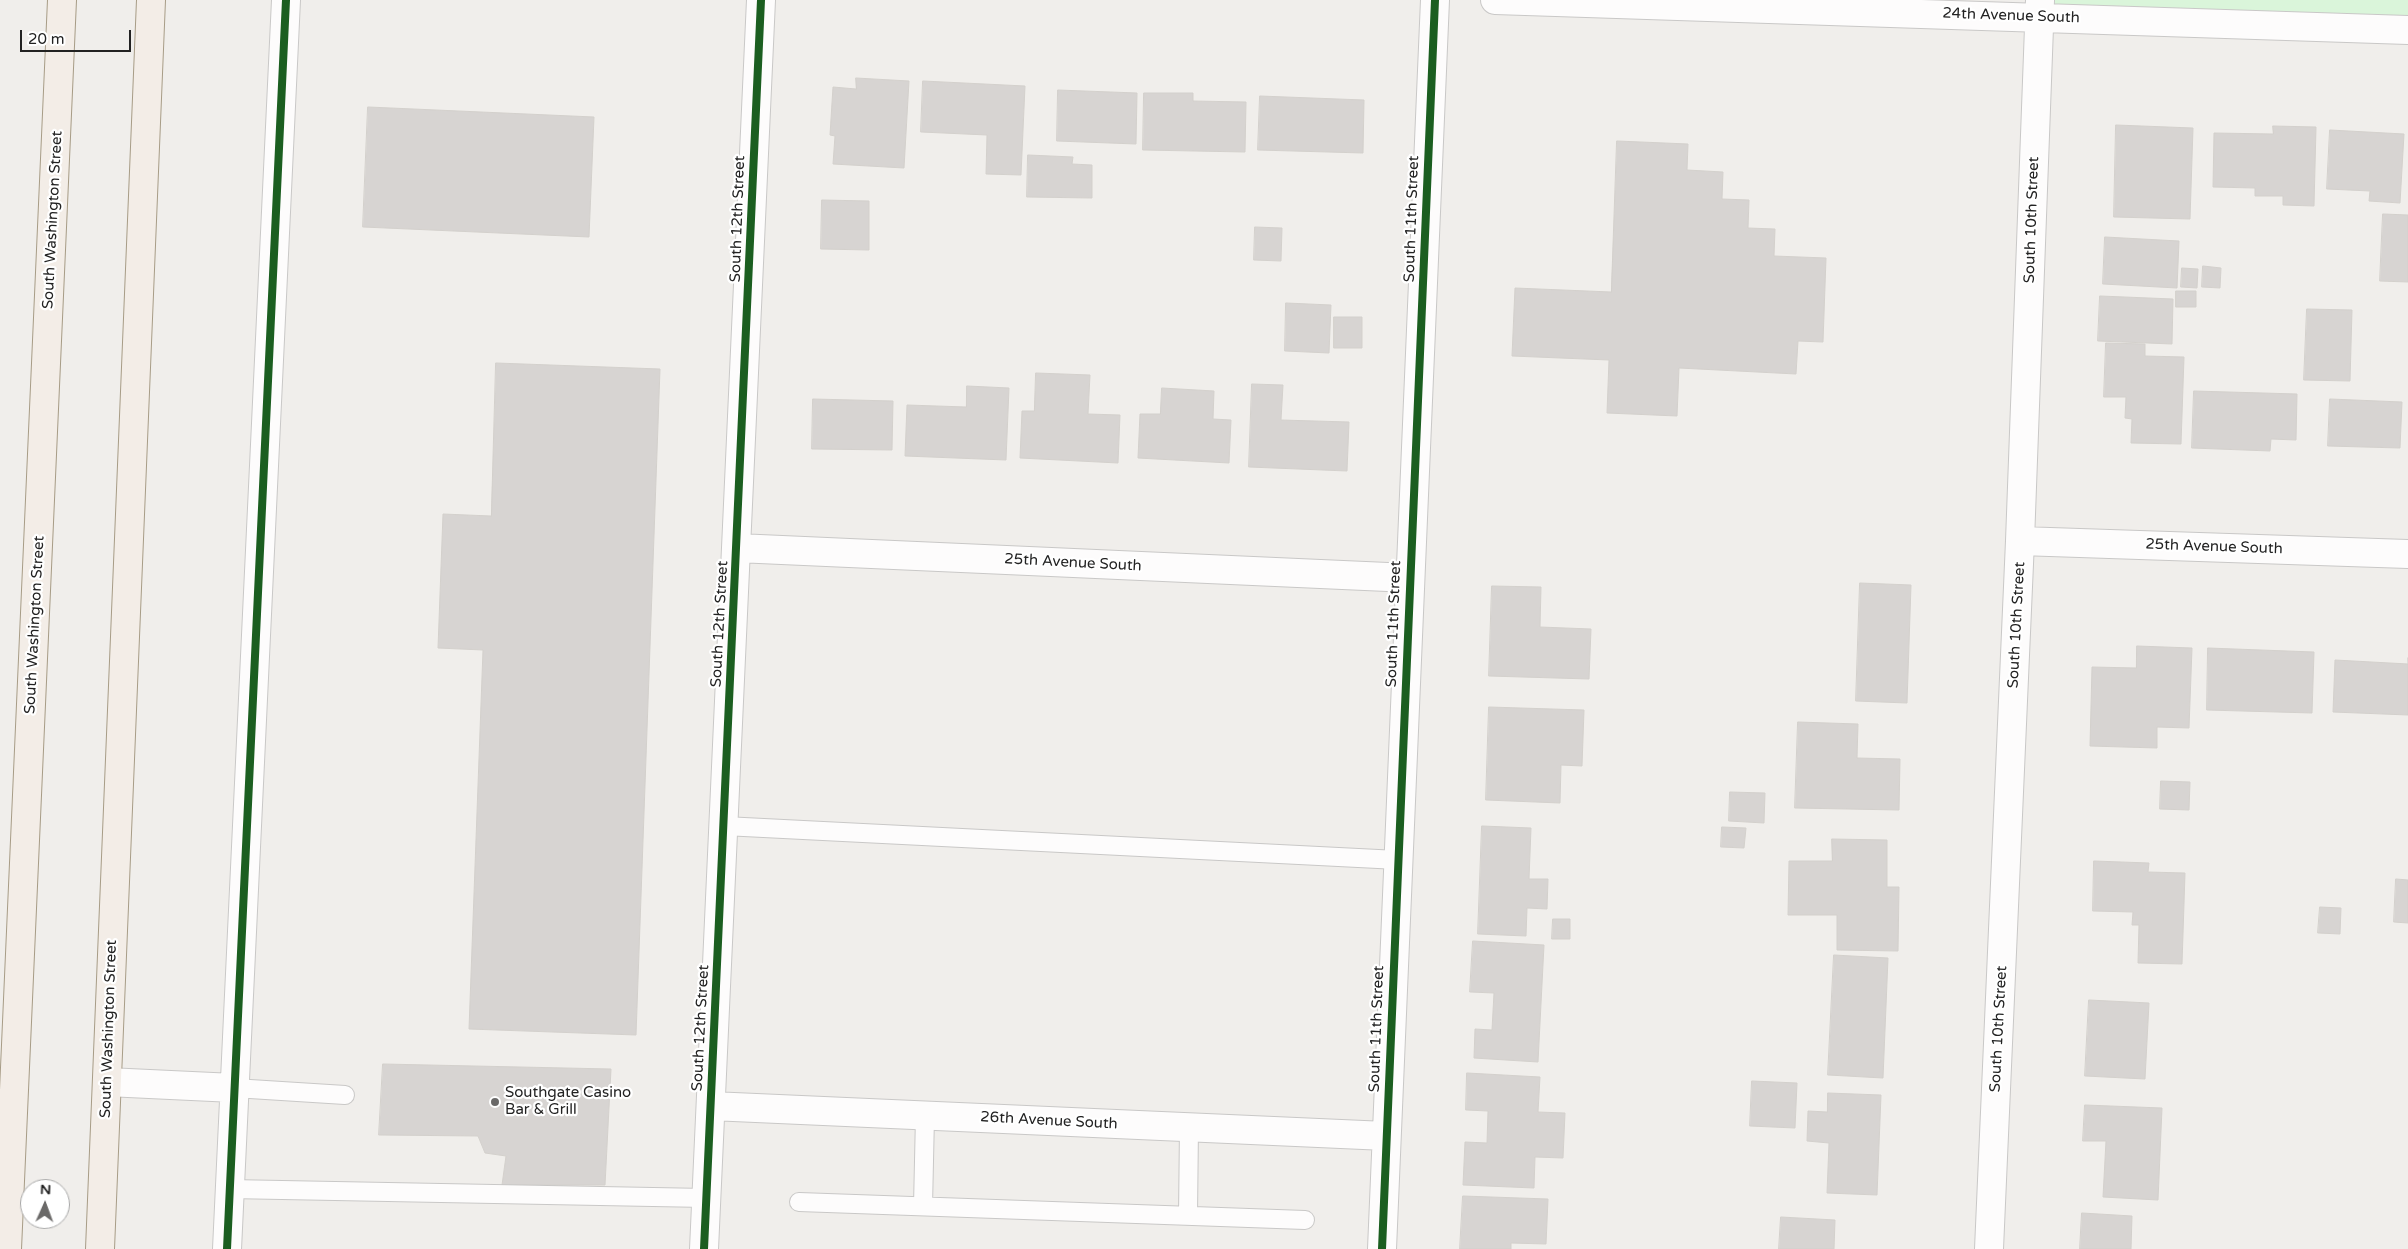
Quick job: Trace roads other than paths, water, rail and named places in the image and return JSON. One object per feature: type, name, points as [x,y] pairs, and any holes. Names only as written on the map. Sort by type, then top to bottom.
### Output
[{"type":"main road","name":"South Washington Street","points":[[7,1249],[8,1077],[62,0]]},
{"type":"main road","name":"South Washington Street","points":[[100,1249],[151,0]]},
{"type":"street","points":[[227,1249],[286,0]]},
{"type":"street","name":"South 12th Street","points":[[704,1249],[761,0]]},
{"type":"street","name":"South 11th Street","points":[[1382,1249],[1435,0]]},
{"type":"street","name":"24th Avenue South","points":[[1495,0],[2039,8],[2408,30]]},
{"type":"street","name":"South 10th Street","points":[[1989,1249],[2020,541],[2039,8]]},
{"type":"street","name":"25th Avenue South","points":[[2020,541],[2408,554]]},
{"type":"street","name":"25th Avenue South","points":[[737,548],[1410,578]]},
{"type":"street","points":[[107,1082],[234,1088]]},
{"type":"street","name":"26th Avenue South","points":[[711,1106],[1386,1136]]},
{"type":"lane","points":[[724,826],[1398,860]]},
{"type":"lane","points":[[234,1088],[345,1095]]},
{"type":"lane","points":[[922,1206],[925,1116]]},
{"type":"lane","points":[[1188,1216],[1189,1127]]},
{"type":"lane","points":[[229,1189],[706,1198]]},
{"type":"lane","points":[[799,1202],[1305,1220]]},
{"type":"place","name":"Southgate Casino Bar & Grill","points":[[495,1102]]}]
